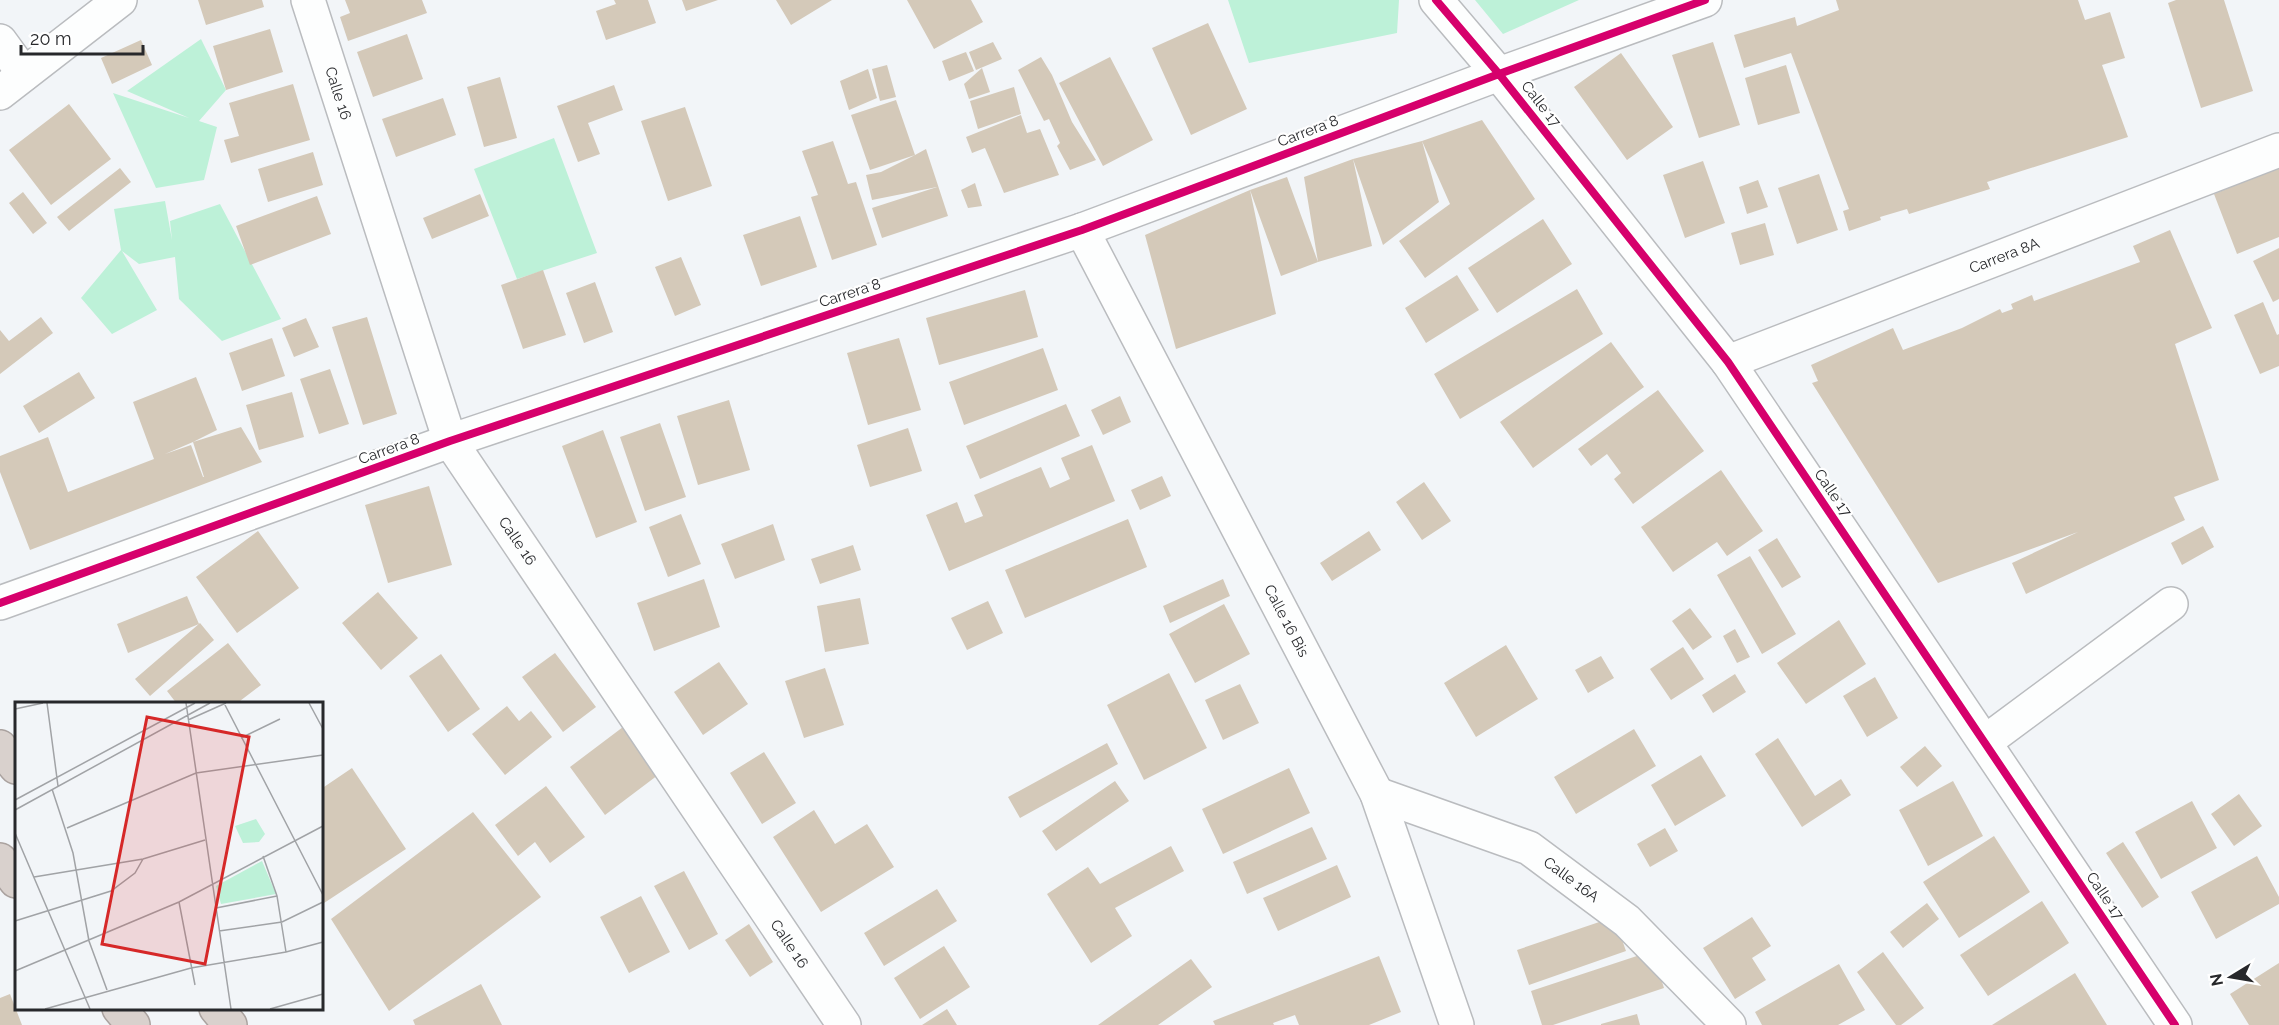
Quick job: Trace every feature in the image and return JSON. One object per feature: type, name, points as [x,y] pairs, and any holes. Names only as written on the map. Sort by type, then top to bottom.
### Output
[{"type":"highway","points":[[0,747],[15,766]]},
{"type":"highway","points":[[0,860],[15,879]]},
{"type":"highway","points":[[121,1010],[133,1025]]},
{"type":"highway","points":[[218,1010],[230,1025]]},
{"type":"street","points":[[0,41],[12,84],[120,0]]},
{"type":"street","name":"Calle 16","points":[[308,0],[450,441],[844,1025]]},
{"type":"street","name":"Calle 17","points":[[1436,0],[1499,74],[1728,362],[2175,1025]]},
{"type":"street","name":"Carrera 8","points":[[0,603],[450,441],[1082,230],[1499,74],[1705,0]]},
{"type":"street","name":"Carrera 8A","points":[[1728,362],[2279,150]]},
{"type":"street","name":"Calle 16 Bis","points":[[1082,230],[1377,794],[1457,1025]]},
{"type":"street","points":[[1985,742],[2171,604]]},
{"type":"street","name":"Calle 16A","points":[[1377,794],[1529,848],[1627,921],[1729,1025]]},
{"type":"green space","points":[[1228,0],[1399,0],[1397,33],[1249,63]]},
{"type":"green space","points":[[1475,0],[1579,0],[1503,34]]},
{"type":"green space","points":[[201,39],[226,90],[199,121],[217,127],[204,180],[156,188],[113,93],[189,118],[127,91]]},
{"type":"green space","points":[[554,138],[597,253],[517,279],[474,169]]},
{"type":"green space","points":[[165,201],[172,240],[170,221],[220,204],[281,319],[222,341],[179,299],[175,257],[139,264],[122,251],[157,310],[112,334],[81,298],[121,250],[114,209]]},
{"type":"building","points":[[198,0],[262,0],[264,7],[206,25]]},
{"type":"building","points":[[345,0],[422,0],[427,13],[348,41],[340,17],[350,13]]},
{"type":"building","points":[[614,0],[648,0],[656,23],[606,40],[596,11],[616,4]]},
{"type":"building","points":[[682,0],[718,0],[686,11]]},
{"type":"building","points":[[776,0],[832,0],[791,25]]},
{"type":"building","points":[[907,0],[971,0],[983,22],[934,49]]},
{"type":"building","points":[[1836,0],[2078,0],[2085,20],[2110,12],[2125,58],[2102,65],[2128,137],[1987,182],[1990,189],[1909,214],[1907,209],[1880,217],[1881,220],[1849,231],[1843,211],[1849,209],[1791,53],[1744,68],[1734,35],[1795,17],[1797,26],[1839,10]]},
{"type":"building","points":[[2176,0],[2224,0],[2253,91],[2201,108],[2168,3]]},
{"type":"building","points":[[1208,23],[1247,109],[1191,135],[1152,48]]},
{"type":"building","points":[[270,29],[283,72],[226,90],[213,46]]},
{"type":"building","points":[[407,34],[423,79],[373,97],[357,52]]},
{"type":"building","points":[[141,40],[152,65],[112,84],[101,58]]},
{"type":"building","points":[[993,42],[1002,59],[976,70],[969,52]]},
{"type":"building","points":[[1713,42],[1740,125],[1699,138],[1672,55]]},
{"type":"building","points":[[966,52],[974,71],[949,81],[942,61]]},
{"type":"building","points":[[1621,53],[1673,127],[1627,160],[1574,87]]},
{"type":"building","points":[[1041,57],[1052,75],[1072,122],[1096,160],[1070,170],[1057,146],[1060,143],[1049,119],[1044,121],[1018,70]]},
{"type":"building","points":[[1110,57],[1153,140],[1103,166],[1059,83]]},
{"type":"building","points":[[887,65],[896,97],[880,101],[872,69]]},
{"type":"building","points":[[1786,65],[1800,113],[1758,125],[1745,78]]},
{"type":"building","points":[[982,68],[990,92],[969,99],[964,84]]},
{"type":"building","points":[[868,69],[877,98],[849,110],[840,81]]},
{"type":"building","points":[[500,77],[517,138],[484,147],[467,87]]},
{"type":"building","points":[[293,84],[310,140],[231,163],[224,140],[239,136],[229,103]]},
{"type":"building","points":[[614,85],[623,110],[588,123],[600,154],[578,162],[557,106]]},
{"type":"building","points":[[1014,87],[1021,114],[978,129],[970,101]]},
{"type":"building","points":[[443,98],[456,135],[396,157],[382,119]]},
{"type":"building","points":[[896,100],[915,155],[870,170],[851,115]]},
{"type":"building","points":[[69,104],[111,159],[51,205],[9,150]]},
{"type":"building","points":[[685,107],[712,186],[668,201],[641,121]]},
{"type":"building","points":[[1021,115],[1027,133],[1040,129],[1059,175],[1004,193],[985,148],[972,153],[966,137]]},
{"type":"building","points":[[1482,120],[1535,199],[1425,278],[1399,241],[1450,204],[1422,141]]},
{"type":"building","points":[[833,141],[848,184],[856,182],[877,245],[832,260],[811,197],[818,195],[802,151]]},
{"type":"building","points":[[1422,141],[1439,202],[1383,245],[1353,159]]},
{"type":"building","points":[[926,149],[948,216],[882,238],[872,208],[937,187],[872,200],[866,175],[881,172]]},
{"type":"building","points":[[313,152],[323,185],[268,202],[258,169]]},
{"type":"building","points":[[1353,159],[1372,246],[1318,262],[1304,177]]},
{"type":"building","points":[[1703,161],[1725,223],[1685,238],[1663,175]]},
{"type":"building","points":[[2279,167],[2279,237],[2237,254],[2214,194]]},
{"type":"building","points":[[120,168],[131,182],[69,231],[57,217]]},
{"type":"building","points":[[1819,174],[1838,230],[1797,244],[1778,188]]},
{"type":"building","points":[[1287,177],[1318,262],[1281,276],[1250,190]]},
{"type":"building","points":[[1758,180],[1768,207],[1747,214],[1739,187]]},
{"type":"building","points":[[975,183],[982,206],[968,208],[961,190]]},
{"type":"building","points":[[1250,190],[1276,314],[1176,349],[1145,235]]},
{"type":"building","points":[[23,192],[47,223],[33,234],[9,203]]},
{"type":"building","points":[[480,194],[489,216],[432,239],[423,218]]},
{"type":"building","points":[[317,196],[331,234],[250,265],[236,226]]},
{"type":"building","points":[[800,216],[817,267],[761,286],[743,235]]},
{"type":"building","points":[[1543,219],[1572,264],[1497,313],[1468,268]]},
{"type":"building","points":[[1765,223],[1774,255],[1740,265],[1731,233]]},
{"type":"building","points":[[2170,230],[2212,328],[2175,344],[2219,480],[2174,497],[2185,520],[2026,594],[2012,563],[2078,532],[1938,583],[1812,383],[1818,381],[1811,365],[1893,328],[1903,350],[1962,328],[2000,309],[2002,313],[2013,309],[2011,304],[2032,295],[2034,301],[2140,262],[2133,246]]},
{"type":"building","points":[[2279,248],[2279,299],[2273,302],[2253,261]]},
{"type":"building","points":[[681,257],[701,305],[675,316],[655,267]]},
{"type":"building","points":[[543,270],[566,335],[523,349],[501,285]]},
{"type":"building","points":[[1457,275],[1479,310],[1426,343],[1405,308]]},
{"type":"building","points":[[595,282],[613,332],[584,343],[566,293]]},
{"type":"building","points":[[1577,289],[1603,334],[1460,419],[1434,374]]},
{"type":"building","points":[[1025,290],[1038,337],[939,365],[926,318]]},
{"type":"building","points":[[2263,302],[2277,335],[2279,334],[2279,366],[2260,374],[2234,315]]},
{"type":"building","points":[[41,317],[53,333],[0,374],[0,330],[9,341]]},
{"type":"building","points":[[367,317],[397,414],[363,425],[332,327]]},
{"type":"building","points":[[306,318],[319,347],[294,357],[282,328]]},
{"type":"building","points":[[272,338],[285,376],[242,391],[229,353]]},
{"type":"building","points":[[899,338],[921,410],[868,425],[847,353]]},
{"type":"building","points":[[1611,342],[1644,387],[1533,468],[1500,422]]},
{"type":"building","points":[[1043,348],[1058,390],[964,425],[949,382]]},
{"type":"building","points":[[330,369],[349,424],[319,434],[300,379]]},
{"type":"building","points":[[79,372],[95,398],[39,433],[23,406]]},
{"type":"building","points":[[196,377],[217,430],[193,442],[241,427],[262,462],[30,550],[0,472],[0,456],[48,437],[68,492],[154,459],[133,402]],"holes":[[[193,442],[204,477],[191,445],[165,454]]]},
{"type":"building","points":[[1658,390],[1704,451],[1633,504],[1614,479],[1621,473],[1607,454],[1591,466],[1578,449]]},
{"type":"building","points":[[292,392],[304,437],[259,450],[246,405]]},
{"type":"building","points":[[1120,396],[1131,422],[1103,435],[1091,410]]},
{"type":"building","points":[[729,400],[750,470],[698,485],[677,416]]},
{"type":"building","points":[[1066,404],[1080,436],[980,479],[966,446]]},
{"type":"building","points":[[660,423],[686,497],[645,511],[620,437]]},
{"type":"building","points":[[908,428],[922,471],[870,487],[857,445]]},
{"type":"building","points":[[603,430],[637,522],[596,538],[562,446]]},
{"type":"building","points":[[1092,445],[1115,501],[949,571],[926,515],[957,502],[965,523],[983,516],[974,495],[1041,467],[1050,488],[1070,479],[1061,458]]},
{"type":"building","points":[[1721,470],[1763,531],[1727,556],[1717,542],[1673,572],[1641,527]]},
{"type":"building","points":[[1162,476],[1171,496],[1140,510],[1131,490]]},
{"type":"building","points":[[1424,482],[1451,521],[1422,540],[1396,502]]},
{"type":"building","points":[[429,486],[452,565],[388,583],[365,505]]},
{"type":"building","points":[[681,514],[701,564],[668,577],[649,527]]},
{"type":"building","points":[[1128,519],[1147,567],[1025,618],[1005,570]]},
{"type":"building","points":[[773,524],[785,560],[735,579],[721,544]]},
{"type":"building","points":[[2203,526],[2214,547],[2182,565],[2171,543]]},
{"type":"building","points":[[258,531],[299,588],[237,633],[196,577]]},
{"type":"building","points":[[1369,531],[1381,550],[1332,581],[1320,563]]},
{"type":"building","points":[[1777,538],[1801,577],[1782,588],[1758,550]]},
{"type":"building","points":[[853,545],[861,570],[820,584],[811,559]]},
{"type":"building","points":[[1750,556],[1796,634],[1762,654],[1717,575]]},
{"type":"building","points":[[704,579],[720,627],[654,651],[637,603]]},
{"type":"building","points":[[1223,579],[1230,596],[1170,623],[1163,606]]},
{"type":"building","points":[[378,592],[418,638],[381,670],[342,623]]},
{"type":"building","points":[[187,596],[199,624],[128,653],[117,624]]},
{"type":"building","points":[[860,598],[869,644],[825,652],[817,606]]},
{"type":"building","points":[[988,601],[1003,633],[967,650],[951,618]]},
{"type":"building","points":[[1224,604],[1250,654],[1195,683],[1169,634]]},
{"type":"building","points":[[1690,608],[1712,637],[1693,650],[1672,621]]},
{"type":"building","points":[[1839,620],[1866,664],[1806,704],[1777,663]]},
{"type":"building","points":[[200,623],[214,640],[150,696],[135,679]]},
{"type":"building","points":[[1735,629],[1750,657],[1737,663],[1723,636]]},
{"type":"building","points":[[228,643],[261,685],[239,702],[175,702],[167,691]]},
{"type":"building","points":[[1506,645],[1538,699],[1476,737],[1444,683]]},
{"type":"building","points":[[1683,647],[1704,679],[1671,700],[1650,669]]},
{"type":"building","points":[[555,653],[596,707],[563,732],[522,677]]},
{"type":"building","points":[[441,654],[480,709],[448,732],[409,676]]},
{"type":"building","points":[[1601,656],[1614,678],[1588,693],[1575,670]]},
{"type":"building","points":[[719,662],[748,704],[703,735],[674,692]]},
{"type":"building","points":[[825,668],[844,725],[804,738],[785,681]]},
{"type":"building","points":[[1169,673],[1207,748],[1144,780],[1107,705]]},
{"type":"building","points":[[1735,674],[1746,692],[1713,713],[1702,695]]},
{"type":"building","points":[[1875,677],[1898,718],[1867,737],[1843,696]]},
{"type":"building","points":[[1240,684],[1259,723],[1223,740],[1205,700]]},
{"type":"building","points":[[507,706],[519,721],[531,711],[552,737],[505,775],[472,734]]},
{"type":"building","points":[[623,727],[658,775],[605,815],[570,767]]},
{"type":"building","points":[[1634,729],[1656,766],[1576,814],[1554,777]]},
{"type":"building","points":[[1778,738],[1815,796],[1841,779],[1851,795],[1802,827],[1755,754]]},
{"type":"building","points":[[1107,743],[1118,764],[1020,818],[1008,797]]},
{"type":"building","points":[[1925,746],[1942,766],[1917,787],[1900,767]]},
{"type":"building","points":[[764,752],[796,803],[762,824],[730,773]]},
{"type":"building","points":[[1701,755],[1726,796],[1675,826],[1651,785]]},
{"type":"building","points":[[352,768],[406,849],[322,904],[322,788]]},
{"type":"building","points":[[1289,768],[1310,813],[1223,854],[1202,809]]},
{"type":"building","points":[[1115,781],[1129,801],[1056,851],[1042,831]]},
{"type":"building","points":[[1953,781],[1983,836],[1928,866],[1899,810]]},
{"type":"building","points":[[546,786],[585,837],[550,863],[535,842],[518,856],[495,825]]},
{"type":"building","points":[[2239,794],[2262,826],[2234,846],[2211,814]]},
{"type":"building","points":[[2192,801],[2217,848],[2161,879],[2135,832]]},
{"type":"building","points":[[814,810],[835,844],[867,824],[894,867],[821,912],[773,837]]},
{"type":"building","points":[[473,812],[541,897],[389,1011],[331,919]]},
{"type":"building","points":[[1312,827],[1327,859],[1247,894],[1233,862]]},
{"type":"building","points":[[1665,828],[1678,851],[1650,867],[1637,844]]},
{"type":"building","points":[[1994,836],[2030,892],[1959,938],[1923,882]]},
{"type":"building","points":[[2123,842],[2159,897],[2142,908],[2106,853]]},
{"type":"building","points":[[1171,846],[1184,871],[1115,908],[1132,936],[1091,963],[1047,894],[1088,867],[1100,884]]},
{"type":"building","points":[[2257,856],[2279,897],[2279,904],[2216,939],[2191,892]]},
{"type":"building","points":[[1337,865],[1351,897],[1278,931],[1263,898]]},
{"type":"building","points":[[684,871],[718,934],[689,950],[654,886]]},
{"type":"building","points":[[937,889],[957,921],[884,966],[864,933]]},
{"type":"building","points":[[641,896],[670,952],[629,973],[600,917]]},
{"type":"building","points":[[2042,901],[2069,943],[1988,996],[1960,955]]},
{"type":"building","points":[[1927,903],[1939,919],[1903,948],[1890,932]]},
{"type":"building","points":[[1614,917],[1626,951],[1529,985],[1517,950]]},
{"type":"building","points":[[1752,917],[1771,946],[1752,958],[1766,980],[1735,999],[1703,948]]},
{"type":"building","points":[[749,924],[773,962],[750,977],[725,940]]},
{"type":"building","points":[[944,946],[970,987],[920,1019],[894,978]]},
{"type":"building","points":[[1652,951],[1664,988],[1553,1025],[1542,1025],[1531,991]]},
{"type":"building","points":[[1883,952],[1924,1008],[1901,1025],[1896,1025],[1857,972]]},
{"type":"building","points":[[1379,956],[1401,1012],[1369,1025],[1299,1025],[1295,1015],[1273,1023],[1274,1025],[1215,1025],[1213,1021]]},
{"type":"building","points":[[1191,959],[1212,987],[1158,1025],[1098,1025]]},
{"type":"building","points":[[2279,963],[2279,1025],[2249,1025],[2230,994]]},
{"type":"building","points":[[1839,964],[1865,1010],[1838,1025],[1762,1025],[1755,1012]]},
{"type":"building","points":[[2075,973],[2107,1025],[1992,1025]]},
{"type":"building","points":[[481,984],[502,1025],[415,1025],[413,1020]]},
{"type":"building","points":[[10,994],[22,1025],[0,1025],[0,998]]},
{"type":"building","points":[[947,1009],[957,1025],[922,1025]]},
{"type":"building","points":[[1637,1014],[1640,1025],[1601,1025],[1601,1024]]},
{"type":"cycle path","points":[[1436,0],[1499,74],[1728,362],[2175,1025]]},
{"type":"cycle path","points":[[0,603],[450,441],[1082,230],[1499,74],[1705,0]]}]
